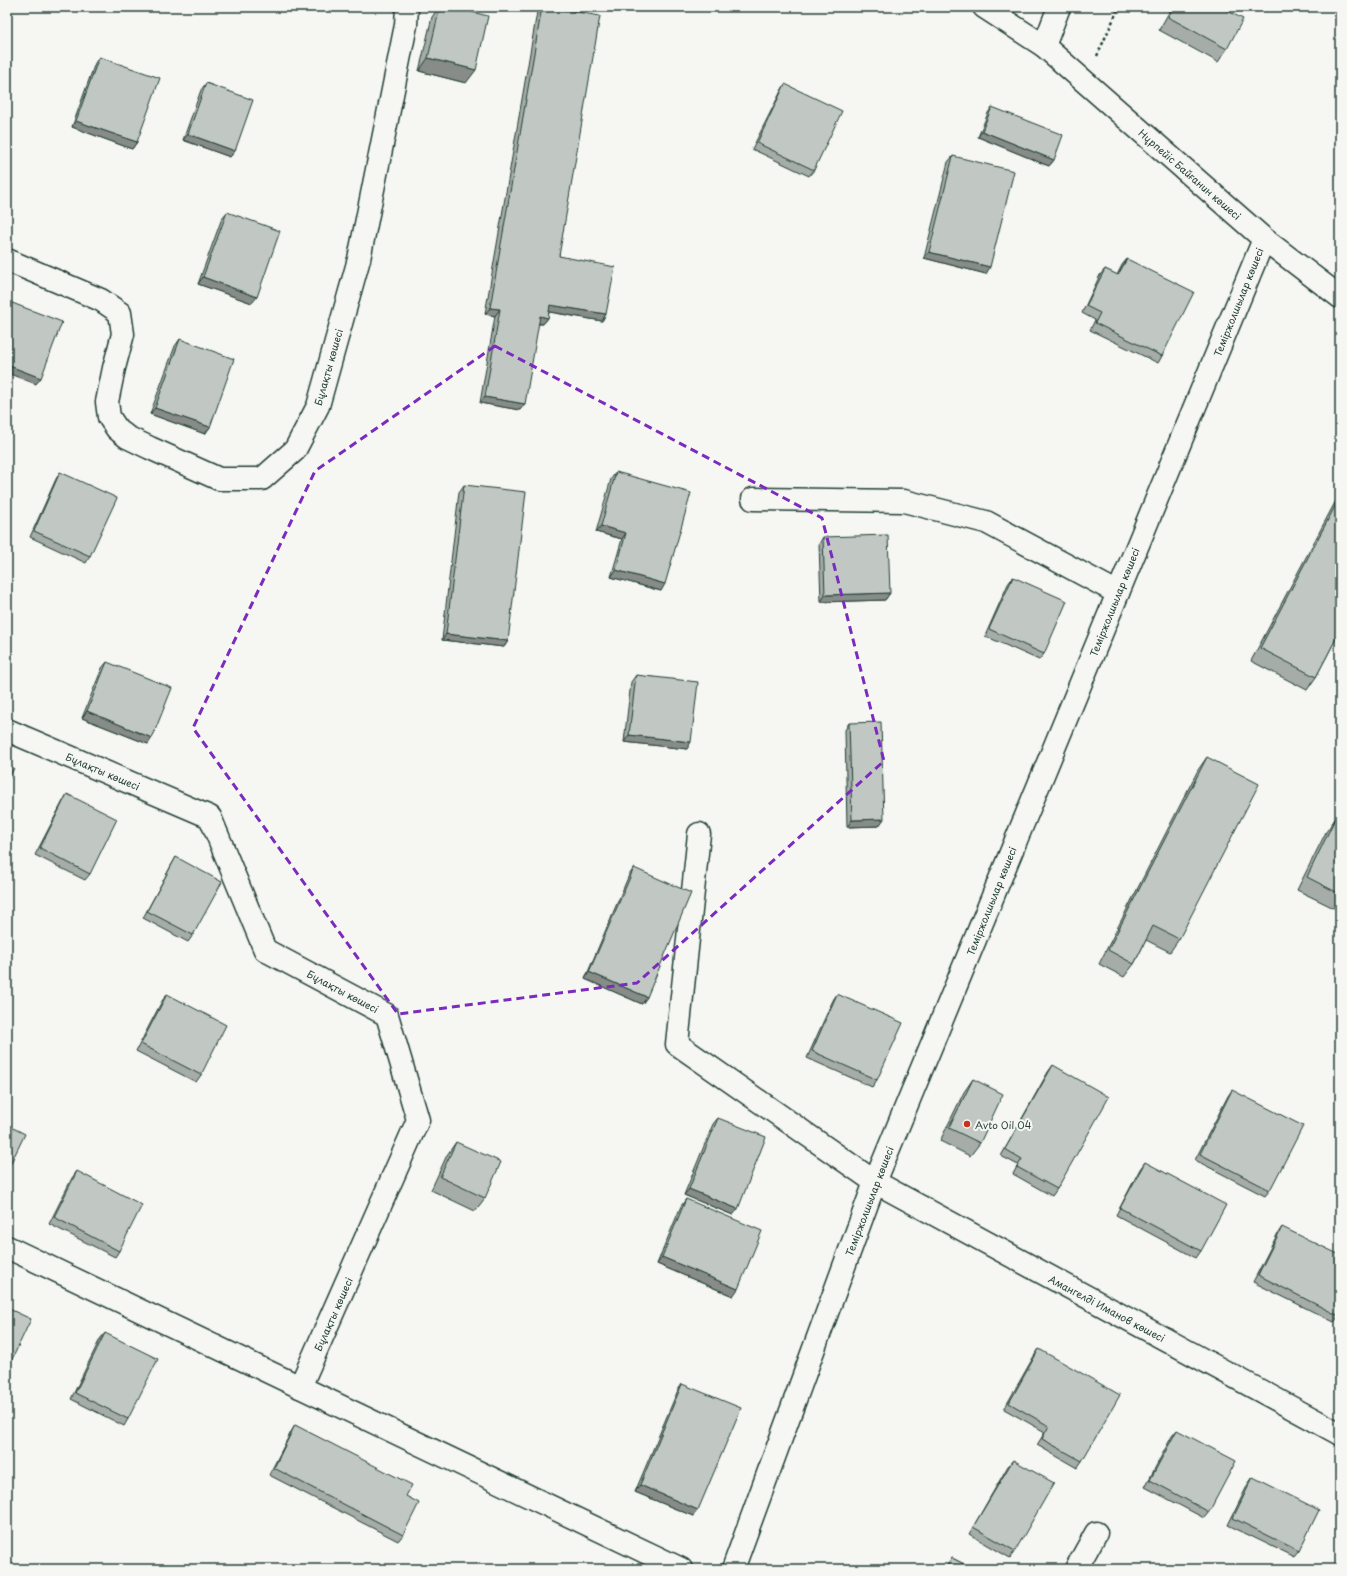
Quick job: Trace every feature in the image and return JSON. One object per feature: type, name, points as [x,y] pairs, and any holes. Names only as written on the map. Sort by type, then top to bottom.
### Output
[{"type":"street","name":"Бұлақты көшесі","points":[[7,260],[100,300],[120,313],[124,334],[114,368],[107,402],[109,417],[117,429],[127,437],[219,479],[262,479],[295,450],[318,406],[359,259],[406,25],[407,7]]},
{"type":"street","name":"Нұрпейіс Байғанин көшесі","points":[[984,7],[1044,46],[1264,239],[1337,287]]},
{"type":"street","points":[[1044,46],[1059,7]]},
{"type":"street","name":"Теміржолшылар көшесі","points":[[732,1569],[875,1182],[1264,239]]},
{"type":"street","points":[[753,499],[904,501],[986,522],[1118,593]]},
{"type":"street","name":"Бұлақты көшесі","points":[[7,730],[210,817],[265,950],[387,1015],[418,1120],[300,1387]]},
{"type":"street","name":"Амангелді Иманов көшесі","points":[[699,834],[677,1044],[875,1182],[1340,1434]]},
{"type":"street","points":[[7,1247],[680,1569]]},
{"type":"street","points":[[1076,1569],[1096,1533]]},
{"type":"path","points":[[1085,82],[1119,7]]},
{"type":"highlighted area","points":[[495,346],[822,518],[884,761],[637,983],[398,1014],[193,728],[315,471]]},
{"type":"building","points":[[440,7],[452,7],[488,16],[476,70],[428,58]]},
{"type":"building","points":[[542,7],[600,16],[559,256],[615,267],[606,314],[550,305],[548,318],[540,316],[525,404],[485,397],[500,309],[490,308]]},
{"type":"building","points":[[1174,7],[1220,7],[1243,19],[1227,49],[1168,17]]},
{"type":"building","points":[[99,57],[160,78],[137,142],[76,121]]},
{"type":"building","points":[[206,83],[253,100],[235,151],[188,134]]},
{"type":"building","points":[[785,84],[842,111],[814,170],[757,143]]},
{"type":"building","points":[[992,107],[1063,135],[1054,160],[982,131]]},
{"type":"building","points":[[953,156],[1014,171],[990,267],[929,252]]},
{"type":"building","points":[[227,212],[280,231],[257,297],[203,277]]},
{"type":"building","points":[[1127,259],[1194,292],[1162,356],[1095,323],[1100,313],[1086,306],[1105,269],[1118,275]]},
{"type":"building","points":[[7,301],[62,322],[41,378],[7,365]]},
{"type":"building","points":[[180,339],[234,359],[210,427],[155,408]]},
{"type":"building","points":[[60,472],[117,498],[90,556],[34,531]]},
{"type":"building","points":[[616,472],[691,493],[665,584],[616,570],[626,533],[601,526]]},
{"type":"building","points":[[464,485],[526,492],[508,641],[446,634]]},
{"type":"building","points":[[1340,497],[1340,631],[1316,677],[1260,648]]},
{"type":"building","points":[[888,535],[890,593],[825,595],[823,537]]},
{"type":"building","points":[[1013,577],[1067,601],[1044,654],[989,629]]},
{"type":"building","points":[[107,662],[172,688],[152,738],[87,711]]},
{"type":"building","points":[[636,675],[698,682],[691,742],[629,735]]},
{"type":"building","points":[[881,722],[884,819],[852,820],[849,723]]},
{"type":"building","points":[[1207,757],[1259,784],[1179,939],[1153,926],[1134,964],[1108,950]]},
{"type":"building","points":[[7,765],[14,768],[7,782]]},
{"type":"building","points":[[67,794],[117,819],[90,874],[40,848]]},
{"type":"building","points":[[1335,819],[1340,821],[1340,894],[1307,877]]},
{"type":"building","points":[[176,857],[222,882],[193,935],[147,911]]},
{"type":"building","points":[[634,868],[691,893],[647,997],[589,972]]},
{"type":"building","points":[[167,994],[226,1025],[201,1075],[141,1044]]},
{"type":"building","points":[[837,994],[903,1023],[877,1080],[812,1051]]},
{"type":"building","points":[[1053,1065],[1109,1097],[1057,1189],[1017,1167],[1022,1159],[1005,1149]]},
{"type":"building","name":"Avto Oil 04","points":[[973,1079],[1003,1094],[980,1143],[949,1128]]},
{"type":"building","points":[[1232,1090],[1303,1126],[1270,1190],[1200,1154]]},
{"type":"building","points":[[718,1118],[766,1137],[738,1209],[689,1189]]},
{"type":"building","points":[[7,1125],[25,1134],[7,1171]]},
{"type":"building","points":[[456,1142],[501,1162],[485,1198],[440,1177]]},
{"type":"building","points":[[1145,1162],[1226,1205],[1201,1251],[1120,1208]]},
{"type":"building","points":[[77,1171],[142,1205],[119,1251],[54,1217]]},
{"type":"building","points":[[686,1199],[762,1231],[738,1289],[662,1257]]},
{"type":"building","points":[[1282,1227],[1340,1255],[1339,1316],[1258,1275]]},
{"type":"building","points":[[7,1308],[31,1319],[7,1370]]},
{"type":"building","points":[[105,1333],[158,1359],[128,1419],[75,1393]]},
{"type":"building","points":[[1039,1349],[1120,1395],[1082,1461],[1042,1439],[1049,1426],[1009,1403]]},
{"type":"building","points":[[682,1384],[741,1408],[698,1510],[640,1485]]},
{"type":"building","points":[[295,1425],[412,1485],[406,1496],[419,1503],[403,1535],[274,1468]]},
{"type":"building","points":[[1177,1430],[1236,1461],[1209,1512],[1150,1480]]},
{"type":"building","points":[[1013,1460],[1054,1483],[1015,1551],[973,1527]]},
{"type":"building","points":[[1253,1477],[1319,1510],[1299,1551],[1233,1518]]},
{"type":"building","points":[[952,1558],[974,1569],[946,1569]]},
{"type":"place","name":"Avto Oil 04","points":[[967,1124]]}]
